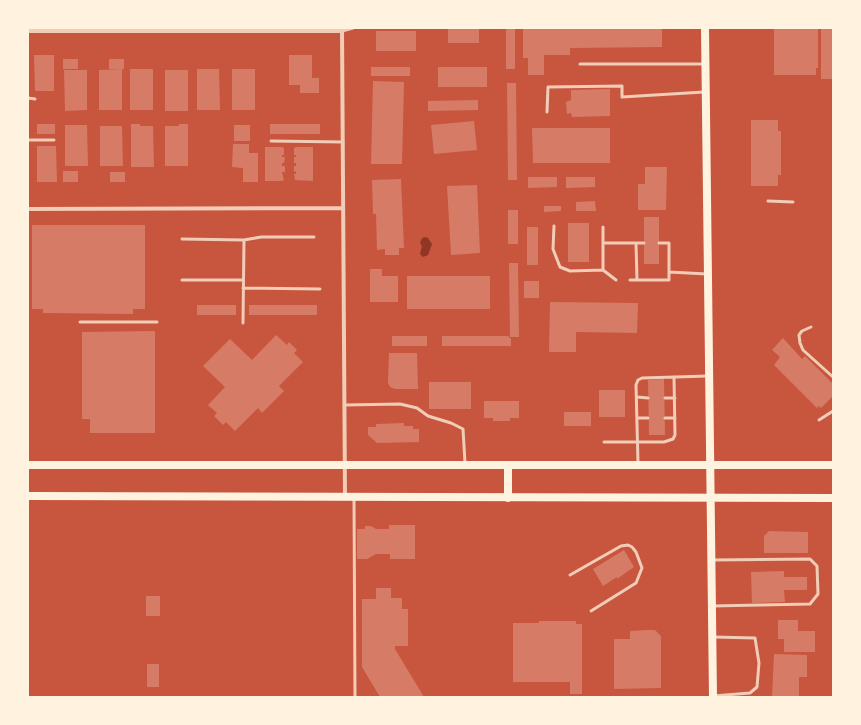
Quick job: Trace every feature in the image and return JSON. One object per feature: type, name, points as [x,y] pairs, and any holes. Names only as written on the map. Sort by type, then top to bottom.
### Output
[{"type":"main road","points":[[705,28],[712,465],[713,696]]},
{"type":"main road","points":[[28,465],[833,465]]},
{"type":"main road","points":[[508,465],[508,498]]},
{"type":"main road","points":[[28,496],[345,498],[833,498]]},
{"type":"street","points":[[28,31],[342,30],[345,498]]},
{"type":"street","points":[[28,209],[344,208]]},
{"type":"lane","points":[[342,30],[353,28]]},
{"type":"lane","points":[[580,64],[706,64]]},
{"type":"lane","points":[[547,112],[548,87],[622,86],[622,96],[706,92]]},
{"type":"lane","points":[[28,98],[35,98]]},
{"type":"lane","points":[[28,140],[54,140]]},
{"type":"lane","points":[[271,141],[343,142]]},
{"type":"lane","points":[[768,201],[793,202]]},
{"type":"lane","points":[[554,226],[553,249],[560,267],[570,271],[603,270],[616,280]]},
{"type":"lane","points":[[603,227],[603,270]]},
{"type":"lane","points":[[182,239],[244,240],[261,237],[314,237]]},
{"type":"lane","points":[[243,323],[244,240]]},
{"type":"lane","points":[[603,243],[644,243]]},
{"type":"lane","points":[[636,243],[637,280]]},
{"type":"lane","points":[[630,280],[669,280],[669,243],[659,243]]},
{"type":"lane","points":[[669,272],[709,274]]},
{"type":"lane","points":[[182,280],[243,280]]},
{"type":"lane","points":[[243,288],[320,289]]},
{"type":"lane","points":[[80,322],[157,322]]},
{"type":"lane","points":[[811,327],[802,331],[799,335],[803,350],[833,377]]},
{"type":"lane","points":[[638,465],[636,385],[642,378],[710,376]]},
{"type":"lane","points":[[604,442],[664,442],[673,439],[675,435],[674,377]]},
{"type":"lane","points":[[637,398],[648,398]]},
{"type":"lane","points":[[665,398],[674,398]]},
{"type":"lane","points":[[345,404],[400,404],[417,408],[428,416],[451,422],[463,429],[465,465]]},
{"type":"lane","points":[[819,420],[833,411]]},
{"type":"lane","points":[[637,418],[648,418]]},
{"type":"lane","points":[[665,418],[675,418]]},
{"type":"lane","points":[[354,498],[355,697]]},
{"type":"lane","points":[[570,575],[621,546],[628,545],[636,552],[642,568],[636,583],[591,611]]},
{"type":"lane","points":[[712,560],[810,559],[817,566],[818,594],[810,604],[712,606]]},
{"type":"lane","points":[[713,637],[755,638],[759,663],[757,687],[751,695],[713,696]]},
{"type":"shaded area","points":[[422,238],[428,238],[432,244],[428,255],[423,257],[420,254],[422,246],[420,243]]},
{"type":"building","points":[[448,28],[479,28],[479,43],[448,43]]},
{"type":"building","points":[[506,28],[515,28],[515,69],[506,69]]},
{"type":"building","points":[[523,28],[662,28],[662,47],[570,48],[570,55],[544,55],[544,75],[528,75],[528,58],[523,58]]},
{"type":"building","points":[[774,28],[818,28],[818,68],[816,68],[816,75],[774,75]]},
{"type":"building","points":[[821,28],[833,28],[833,79],[821,79]]},
{"type":"building","points":[[376,31],[416,31],[416,51],[376,51]]},
{"type":"building","points":[[34,55],[54,55],[54,91],[35,91]]},
{"type":"building","points":[[289,55],[312,55],[312,78],[319,78],[319,93],[300,93],[300,85],[289,85]]},
{"type":"building","points":[[63,59],[78,59],[78,69],[63,69]]},
{"type":"building","points":[[109,59],[124,59],[124,69],[109,69]]},
{"type":"building","points":[[371,67],[410,67],[410,76],[371,76]]},
{"type":"building","points":[[438,67],[487,67],[487,87],[438,87]]},
{"type":"building","points":[[122,69],[122,110],[99,110],[99,70]]},
{"type":"building","points":[[130,69],[153,69],[153,110],[130,110]]},
{"type":"building","points":[[197,69],[219,69],[220,110],[197,110]]},
{"type":"building","points":[[232,69],[255,69],[255,110],[232,110]]},
{"type":"building","points":[[64,70],[87,70],[87,110],[65,111]]},
{"type":"building","points":[[165,70],[188,70],[188,111],[165,111]]},
{"type":"building","points":[[373,81],[404,82],[402,164],[371,164]]},
{"type":"building","points":[[507,83],[516,83],[517,180],[508,180]]},
{"type":"building","points":[[610,89],[610,116],[572,117],[571,113],[567,114],[566,102],[571,100],[571,90]]},
{"type":"building","points":[[478,100],[478,110],[428,111],[428,101]]},
{"type":"building","points":[[751,120],[778,120],[778,131],[781,131],[781,175],[778,175],[778,186],[751,186]]},
{"type":"building","points":[[474,121],[477,150],[434,154],[431,125]]},
{"type":"building","points":[[37,124],[55,124],[55,134],[37,134]]},
{"type":"building","points":[[131,124],[153,126],[154,167],[131,167]]},
{"type":"building","points":[[179,124],[188,124],[188,166],[165,166],[165,126],[179,126]]},
{"type":"building","points":[[270,124],[320,124],[320,134],[270,134]]},
{"type":"building","points":[[65,125],[87,125],[88,166],[65,166]]},
{"type":"building","points":[[234,125],[250,125],[250,141],[234,141]]},
{"type":"building","points":[[100,126],[122,126],[123,166],[100,166]]},
{"type":"building","points":[[532,128],[610,128],[610,163],[533,163]]},
{"type":"building","points":[[233,144],[249,144],[249,153],[258,153],[258,182],[243,182],[243,168],[232,167]]},
{"type":"building","points":[[37,146],[56,146],[57,182],[37,182]]},
{"type":"building","points":[[265,147],[284,148],[284,155],[282,155],[282,157],[285,157],[282,166],[285,166],[285,172],[282,172],[284,180],[265,181]]},
{"type":"building","points":[[313,147],[313,181],[295,180],[294,174],[296,174],[296,171],[294,172],[294,166],[296,166],[296,163],[294,163],[294,157],[296,157],[296,155],[294,155],[294,148]]},
{"type":"building","points":[[645,167],[667,167],[666,210],[638,210],[638,184],[645,184]]},
{"type":"building","points":[[63,171],[78,171],[78,182],[63,182]]},
{"type":"building","points":[[110,172],[125,172],[125,182],[110,182]]},
{"type":"building","points":[[528,177],[557,177],[557,187],[528,188]]},
{"type":"building","points":[[566,177],[595,177],[595,187],[566,188]]},
{"type":"building","points":[[401,179],[404,248],[399,248],[399,255],[385,255],[385,249],[377,250],[376,214],[373,214],[372,180]]},
{"type":"building","points":[[477,185],[480,253],[451,255],[447,186]]},
{"type":"building","points":[[595,201],[596,211],[576,211],[576,202]]},
{"type":"building","points":[[544,206],[561,206],[561,211],[544,212]]},
{"type":"building","points":[[508,210],[518,210],[518,244],[508,244]]},
{"type":"building","points":[[644,217],[659,217],[659,264],[644,264]]},
{"type":"building","points":[[568,223],[589,223],[589,262],[568,262]]},
{"type":"building","points":[[32,225],[145,225],[145,309],[133,309],[133,314],[43,313],[43,309],[32,309]]},
{"type":"building","points":[[527,227],[538,227],[538,265],[527,265]]},
{"type":"building","points":[[509,263],[518,263],[519,337],[510,337]]},
{"type":"building","points":[[370,269],[382,269],[382,276],[398,276],[398,302],[370,302]]},
{"type":"building","points":[[407,276],[490,276],[490,309],[407,309]]},
{"type":"building","points":[[524,281],[539,281],[539,298],[524,298]]},
{"type":"building","points":[[550,302],[638,303],[637,333],[576,332],[576,352],[549,352]]},
{"type":"building","points":[[197,305],[236,305],[236,315],[197,315]]},
{"type":"building","points":[[249,305],[317,305],[317,315],[249,315]]},
{"type":"building","points":[[155,331],[155,433],[90,433],[90,419],[82,419],[82,332]]},
{"type":"building","points":[[276,335],[287,345],[289,342],[297,350],[294,353],[303,362],[279,386],[284,391],[262,413],[258,408],[235,431],[226,422],[223,425],[214,416],[217,413],[208,405],[225,387],[203,366],[230,339],[252,360]]},
{"type":"building","points":[[392,336],[427,336],[427,346],[392,346]]},
{"type":"building","points":[[442,336],[508,336],[511,339],[511,346],[442,346]]},
{"type":"building","points":[[783,338],[802,359],[805,356],[833,384],[833,396],[821,408],[819,406],[817,408],[774,365],[780,357],[772,350]]},
{"type":"building","points":[[389,353],[417,353],[418,389],[395,389],[390,387],[388,383]]},
{"type":"building","points":[[664,379],[665,435],[649,435],[648,380]]},
{"type":"building","points":[[429,382],[471,382],[471,409],[429,409]]},
{"type":"building","points":[[599,390],[625,390],[625,417],[599,417]]},
{"type":"building","points":[[484,401],[519,401],[519,418],[510,418],[510,421],[493,421],[493,418],[484,418]]},
{"type":"building","points":[[564,412],[591,412],[591,426],[564,426]]},
{"type":"building","points":[[404,423],[404,426],[413,426],[413,429],[419,429],[419,442],[377,443],[368,435],[368,427],[376,427],[376,424]]},
{"type":"building","points":[[389,525],[415,525],[415,559],[390,559],[390,554],[376,554],[367,559],[357,559],[357,529],[365,529],[365,526],[371,526],[376,529],[389,529]]},
{"type":"building","points":[[769,531],[808,532],[808,553],[764,553],[764,536]]},
{"type":"building","points":[[624,550],[634,567],[617,579],[617,577],[603,586],[593,569]]},
{"type":"building","points":[[784,571],[784,577],[807,577],[807,590],[784,590],[785,602],[752,603],[751,572]]},
{"type":"building","points":[[376,588],[391,588],[391,598],[402,598],[402,609],[408,609],[408,646],[395,646],[395,649],[424,697],[380,697],[362,667],[362,599],[376,599]]},
{"type":"building","points":[[146,596],[160,596],[160,616],[146,616]]},
{"type":"building","points":[[778,620],[798,620],[798,631],[815,631],[815,652],[784,652],[784,639],[778,639]]},
{"type":"building","points":[[539,621],[576,621],[576,624],[582,624],[582,694],[570,694],[570,682],[513,682],[513,623],[539,623]]},
{"type":"building","points":[[655,630],[661,636],[661,688],[614,689],[614,639],[630,639],[630,631]]},
{"type":"building","points":[[774,654],[807,655],[807,677],[799,677],[799,697],[772,697]]},
{"type":"building","points":[[147,664],[159,664],[159,687],[147,687]]}]
